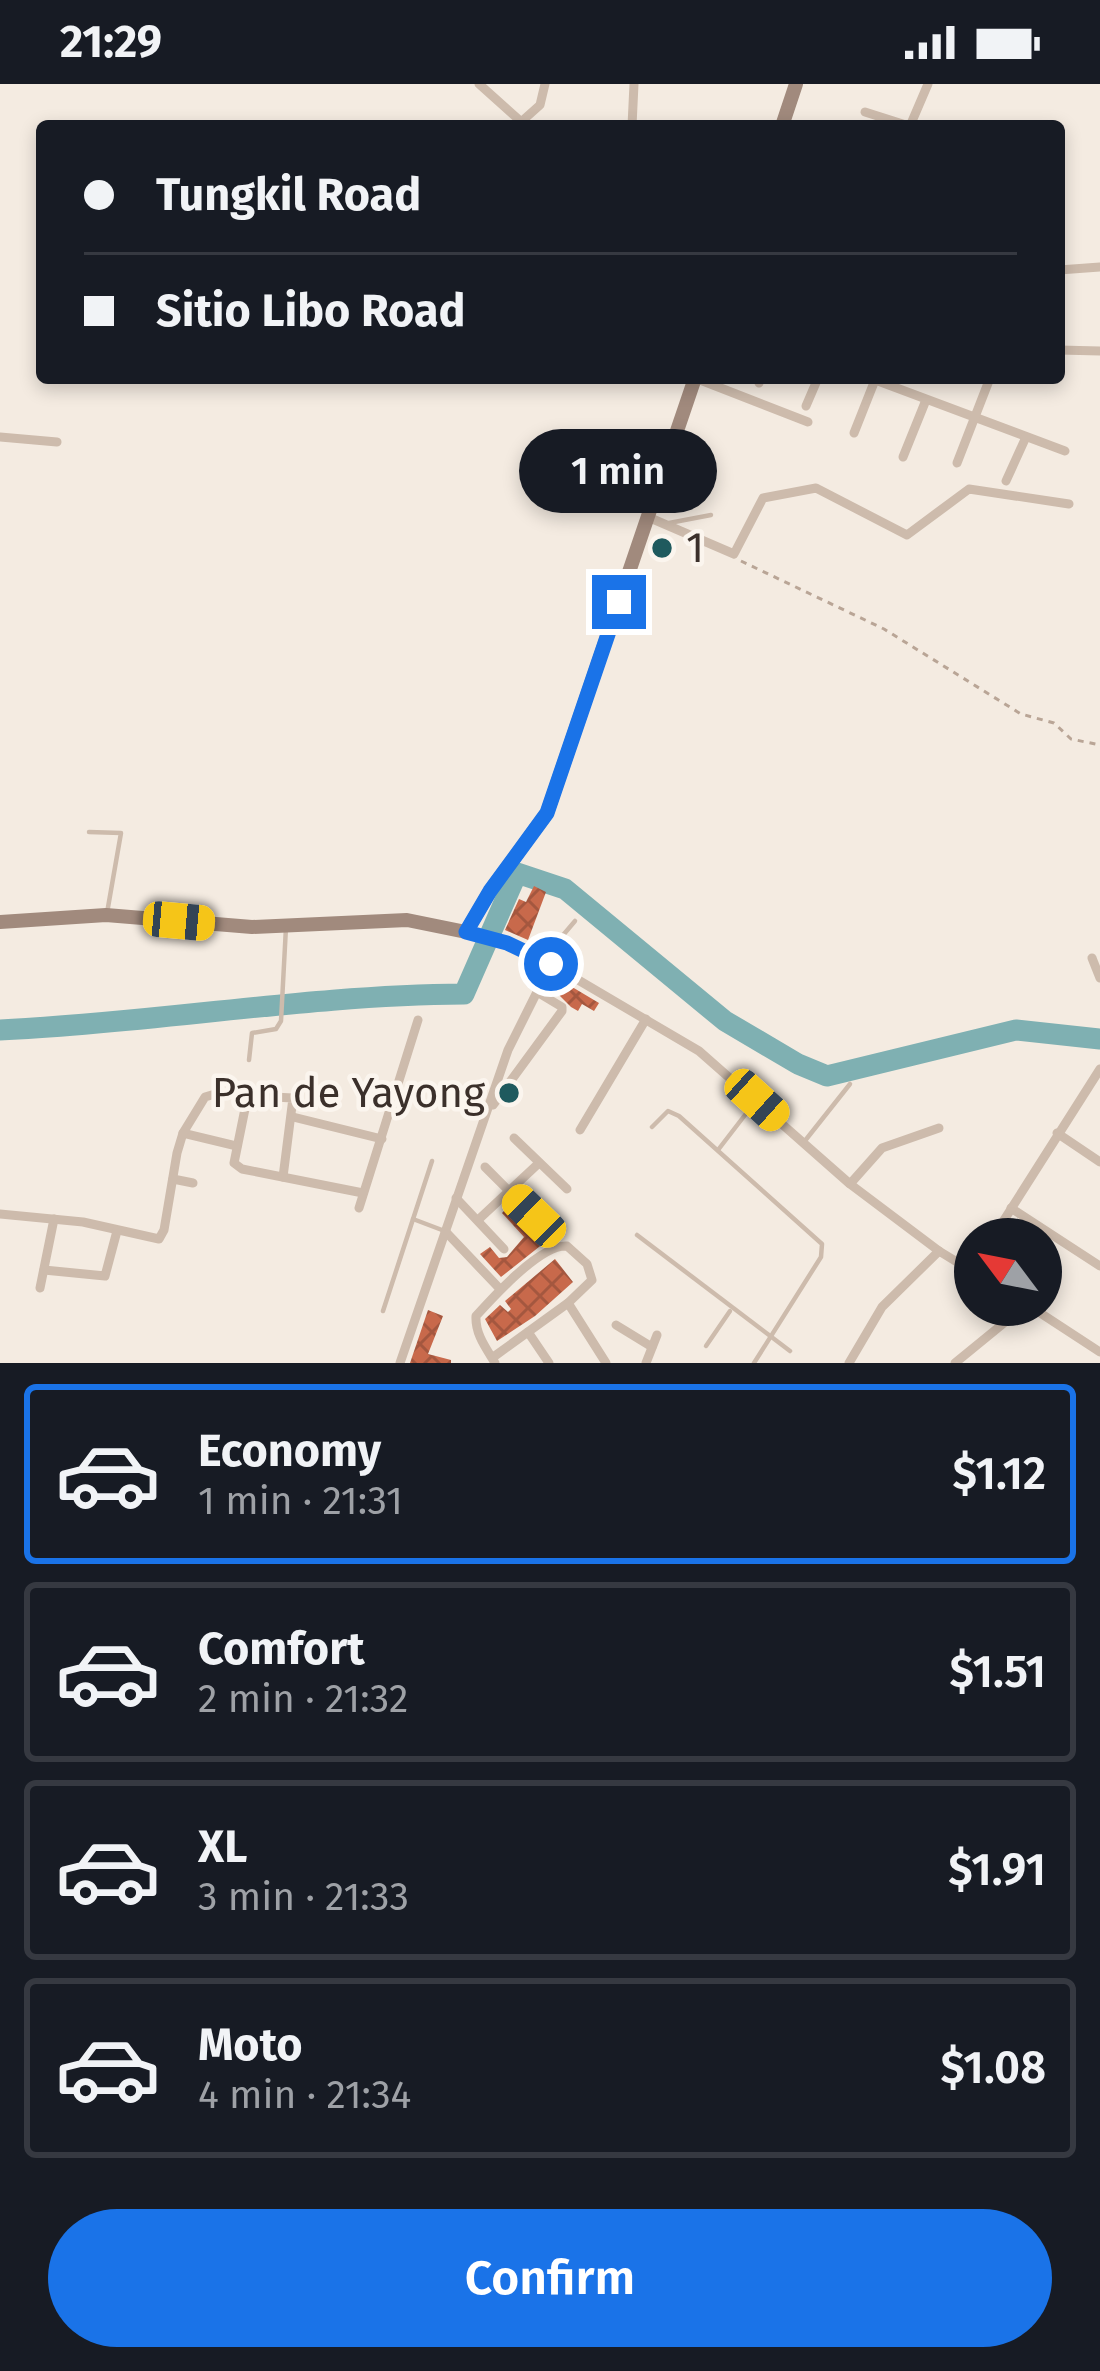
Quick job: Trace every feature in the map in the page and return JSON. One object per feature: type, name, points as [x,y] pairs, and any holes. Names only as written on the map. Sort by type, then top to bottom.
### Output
[{"type":"street","points":[[479,84],[520,120]]},
{"type":"street","points":[[527,120],[540,105],[545,84]]},
{"type":"street","points":[[632,120],[634,84]]},
{"type":"street","points":[[784,120],[796,84]]},
{"type":"street","points":[[912,120],[928,84]]},
{"type":"street","points":[[865,112],[890,120]]},
{"type":"street","points":[[1065,270],[1100,267]]},
{"type":"street","points":[[1065,350],[1100,351]]},
{"type":"street","points":[[471,933],[490,891],[547,813],[693,384]]},
{"type":"street","points":[[710,384],[808,422]]},
{"type":"street","points":[[806,406],[815,384]]},
{"type":"street","points":[[854,433],[870,384]]},
{"type":"street","points":[[885,384],[1065,452]]},
{"type":"street","points":[[957,463],[988,384]]},
{"type":"street","points":[[903,458],[926,400]]},
{"type":"street","points":[[0,437],[57,442]]},
{"type":"street","points":[[1006,481],[1026,437]]},
{"type":"street","points":[[648,517],[730,553],[738,551],[763,498],[808,487],[907,535],[969,489],[1069,504]]},
{"type":"street","points":[[0,922],[106,915],[252,927],[406,920],[507,943],[699,1052],[850,1184],[954,1259]]},
{"type":"street","points":[[1092,958],[1100,978]]},
{"type":"street","points":[[400,1363],[508,1050],[537,992],[546,962]]},
{"type":"street","points":[[484,1117],[562,1011],[562,1006],[537,992]]},
{"type":"street","points":[[580,1130],[646,1019]]},
{"type":"street","points":[[358,1208],[418,1020]]},
{"type":"street","points":[[1005,1218],[1100,1069]]},
{"type":"street","points":[[248,1094],[234,1163],[242,1169],[363,1193]]},
{"type":"street","points":[[0,1214],[159,1239],[183,1133],[205,1096],[293,1099],[283,1177]]},
{"type":"street","points":[[293,1118],[382,1139]]},
{"type":"street","points":[[850,1184],[882,1148],[938,1128]]},
{"type":"street","points":[[183,1133],[237,1146]]},
{"type":"street","points":[[1057,1133],[1100,1162]]},
{"type":"street","points":[[514,1138],[567,1189]]},
{"type":"street","points":[[478,1220],[539,1163]]},
{"type":"street","points":[[485,1167],[534,1216]]},
{"type":"street","points":[[173,1179],[193,1183]]},
{"type":"street","points":[[456,1198],[504,1250]]},
{"type":"street","points":[[1011,1208],[1100,1266]]},
{"type":"street","points":[[40,1288],[54,1220]]},
{"type":"street","points":[[164,1230],[181,1232]]},
{"type":"street","points":[[44,1270],[105,1276],[116,1231]]},
{"type":"street","points":[[445,1231],[500,1289]]},
{"type":"street","points":[[477,1363],[491,1357],[529,1332],[568,1303],[592,1280],[587,1264],[559,1244],[500,1289],[476,1316],[491,1357]]},
{"type":"street","points":[[849,1363],[881,1307],[939,1251]]},
{"type":"street","points":[[568,1303],[606,1363]]},
{"type":"street","points":[[616,1324],[654,1341],[646,1363]]},
{"type":"street","points":[[956,1363],[1001,1326]]},
{"type":"street","points":[[1060,1326],[1100,1352]]},
{"type":"street","points":[[529,1332],[549,1363]]},
{"type":"lane","points":[[664,524],[711,514]]},
{"type":"lane","points":[[88,832],[121,833],[106,915]]},
{"type":"lane","points":[[546,962],[575,921]]},
{"type":"lane","points":[[249,1060],[252,1033],[276,1029],[282,1015],[286,926]]},
{"type":"lane","points":[[804,1142],[850,1084]]},
{"type":"lane","points":[[718,1150],[757,1100]]},
{"type":"lane","points":[[652,1127],[668,1112],[673,1113],[822,1244],[821,1257],[754,1363]]},
{"type":"lane","points":[[383,1311],[432,1161]]},
{"type":"lane","points":[[413,1219],[445,1231]]},
{"type":"lane","points":[[637,1234],[790,1351]]},
{"type":"lane","points":[[706,1346],[731,1309]]},
{"type":"path","points":[[730,553],[884,629],[1021,714],[1054,723],[1071,739],[1100,745]]},
{"type":"building","points":[[534,886],[546,892],[528,940],[505,930],[519,899],[526,902]]},
{"type":"building","points":[[557,978],[599,1003],[594,1011],[582,1004],[578,1011],[571,1007],[552,988]]},
{"type":"building","points":[[510,1205],[544,1243],[501,1277],[480,1254],[490,1247],[499,1258],[507,1257],[524,1237],[502,1213]]},
{"type":"building","points":[[555,1259],[573,1282],[497,1341],[485,1319],[500,1305],[508,1312],[511,1309],[505,1301]]},
{"type":"building","points":[[428,1310],[443,1316],[428,1354],[451,1363],[410,1363]]},
{"type":"waterway","points":[[0,1030],[347,999],[464,994],[517,873],[565,889],[725,1021],[827,1076],[1016,1030],[1100,1039]]},
{"type":"place","name":"1","points":[[662,548]]},
{"type":"place","name":"Pan de Yayong","points":[[509,1093]]},
{"type":"route","points":[[551,964],[507,943],[466,932],[547,813],[619,602]]}]
